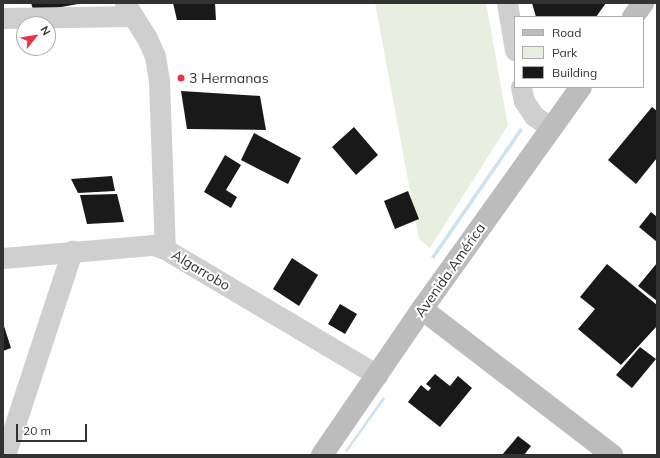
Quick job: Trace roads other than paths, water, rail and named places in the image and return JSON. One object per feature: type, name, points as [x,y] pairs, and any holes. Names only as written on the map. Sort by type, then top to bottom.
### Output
[{"type":"main road","points":[[634,16],[643,3]]},
{"type":"main road","name":"Avenida América","points":[[322,455],[422,309],[580,88]]},
{"type":"main road","points":[[422,309],[612,455]]},
{"type":"street","points":[[507,3],[514,44]]},
{"type":"street","points":[[3,18],[129,10],[146,36],[155,56],[159,80],[166,249]]},
{"type":"street","points":[[522,88],[524,101],[534,116],[551,127]]},
{"type":"street","name":"Algarrobo","points":[[3,258],[153,245],[166,249],[377,375]]},
{"type":"street","points":[[5,455],[72,251]]},
{"type":"water","points":[[520,128],[523,130],[434,259],[431,257]]},
{"type":"water","points":[[383,397],[385,399],[347,452],[345,451]]},
{"type":"place","name":"3 Hermanas","points":[[181,78]]}]
